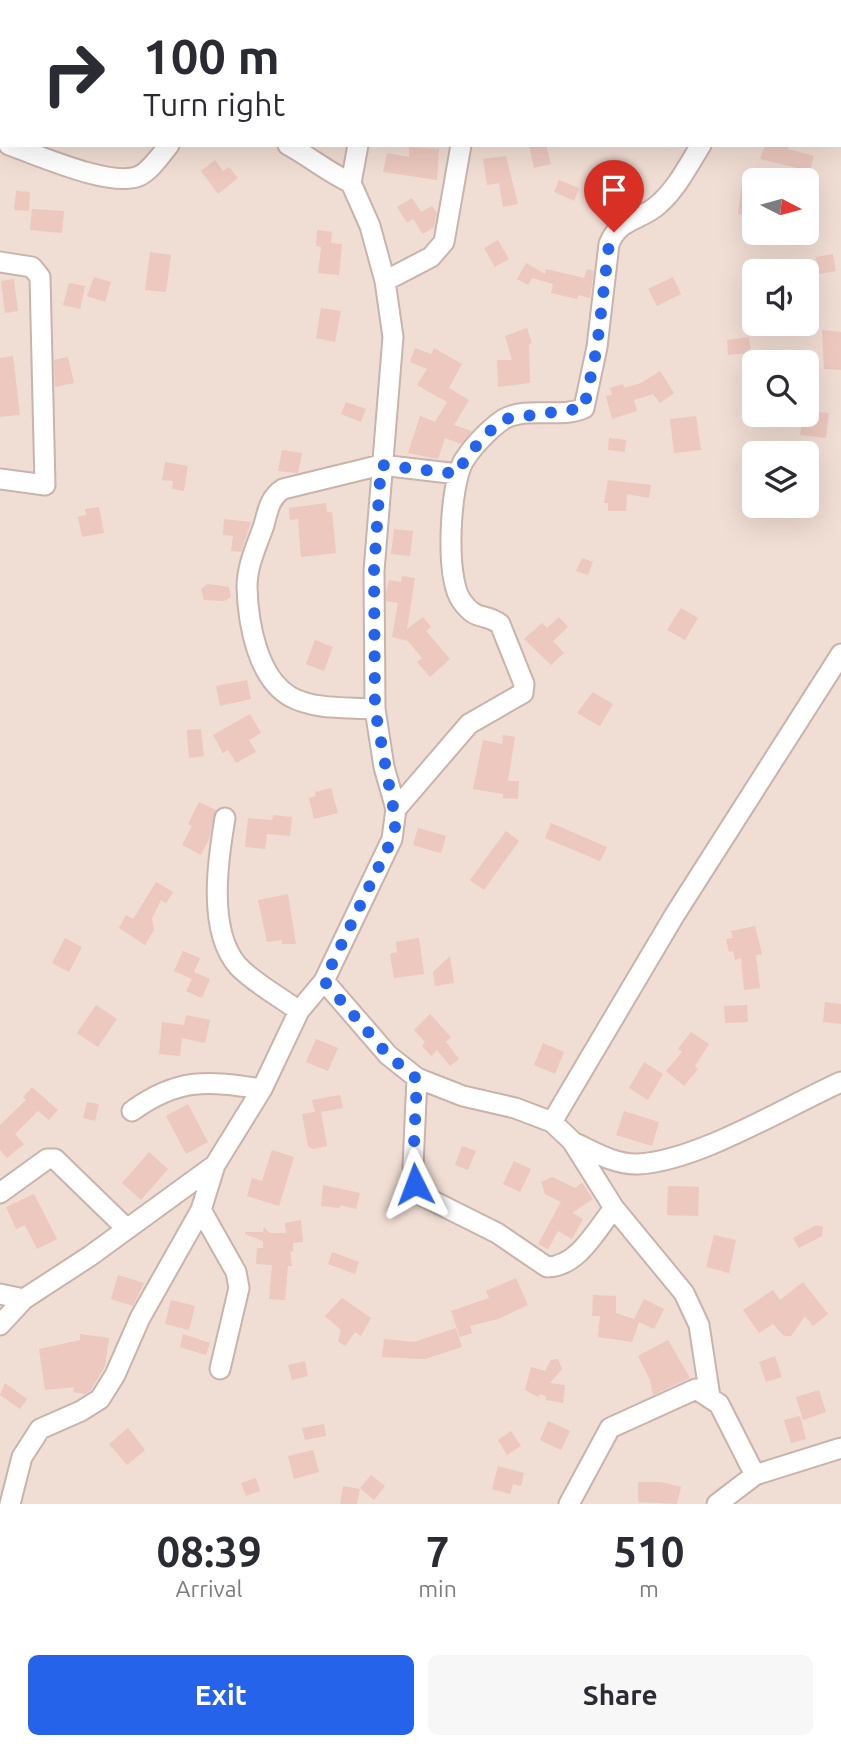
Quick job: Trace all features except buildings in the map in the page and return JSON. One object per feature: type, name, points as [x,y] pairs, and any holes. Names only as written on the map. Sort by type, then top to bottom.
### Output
[{"type":"street","points":[[15,147],[105,177],[129,179],[141,175],[167,147]]},
{"type":"street","points":[[292,147],[309,157],[321,169],[351,183]]},
{"type":"street","points":[[10,1504],[22,1457],[40,1429],[82,1411],[100,1399],[115,1376],[140,1318],[201,1210],[215,1165],[262,1089],[299,1011],[324,981],[392,839],[396,809],[384,767],[375,709],[374,571],[393,337],[386,281],[370,226],[351,183],[358,147]]},
{"type":"street","points":[[386,281],[431,257],[444,242],[461,147]]},
{"type":"street","points":[[396,809],[469,724],[523,693],[524,684],[500,624],[471,613],[453,584],[452,526],[458,474],[464,461],[484,436],[505,419],[584,408],[594,360],[609,244],[614,232],[624,222],[656,207],[673,190],[700,147]]},
{"type":"street","points":[[0,262],[32,267],[40,277],[45,485],[0,479]]},
{"type":"street","points":[[375,709],[309,705],[289,696],[267,675],[254,637],[247,586],[252,555],[274,495],[283,489],[381,465],[458,474]]},
{"type":"street","points":[[552,1122],[674,916],[841,654]]},
{"type":"street","points":[[225,818],[216,866],[219,915],[227,947],[238,965],[299,1011]]},
{"type":"street","points":[[324,981],[388,1055],[417,1079],[552,1122],[572,1141],[614,1208],[684,1293],[693,1309],[702,1340],[710,1397]]},
{"type":"street","points":[[417,1079],[413,1166],[415,1184],[425,1197],[497,1233],[547,1266],[564,1265],[579,1252],[614,1208]]},
{"type":"street","points":[[132,1111],[182,1084],[209,1081],[262,1089]]},
{"type":"street","points":[[572,1141],[607,1158],[636,1164],[666,1160],[719,1140],[841,1082]]},
{"type":"street","points":[[0,1193],[47,1159],[55,1159],[126,1228]]},
{"type":"street","points":[[0,1325],[24,1299],[90,1256],[215,1165]]},
{"type":"street","points":[[201,1210],[236,1272],[239,1288],[220,1368]]},
{"type":"street","points":[[0,1294],[24,1299]]},
{"type":"street","points":[[569,1504],[610,1428],[696,1390],[719,1404],[755,1475]]},
{"type":"street","points":[[717,1504],[755,1475],[841,1448]]},
{"type":"shaded area","points":[[0,147],[841,147],[841,1504],[0,1504]]},
{"type":"route","points":[[415,1184],[413,1166],[417,1079],[388,1055],[324,981],[392,839],[396,823],[396,809],[379,744],[375,709],[374,571],[381,465],[458,474],[464,461],[484,436],[505,419],[516,415],[576,411],[584,408],[597,347],[609,244],[614,232]]}]
